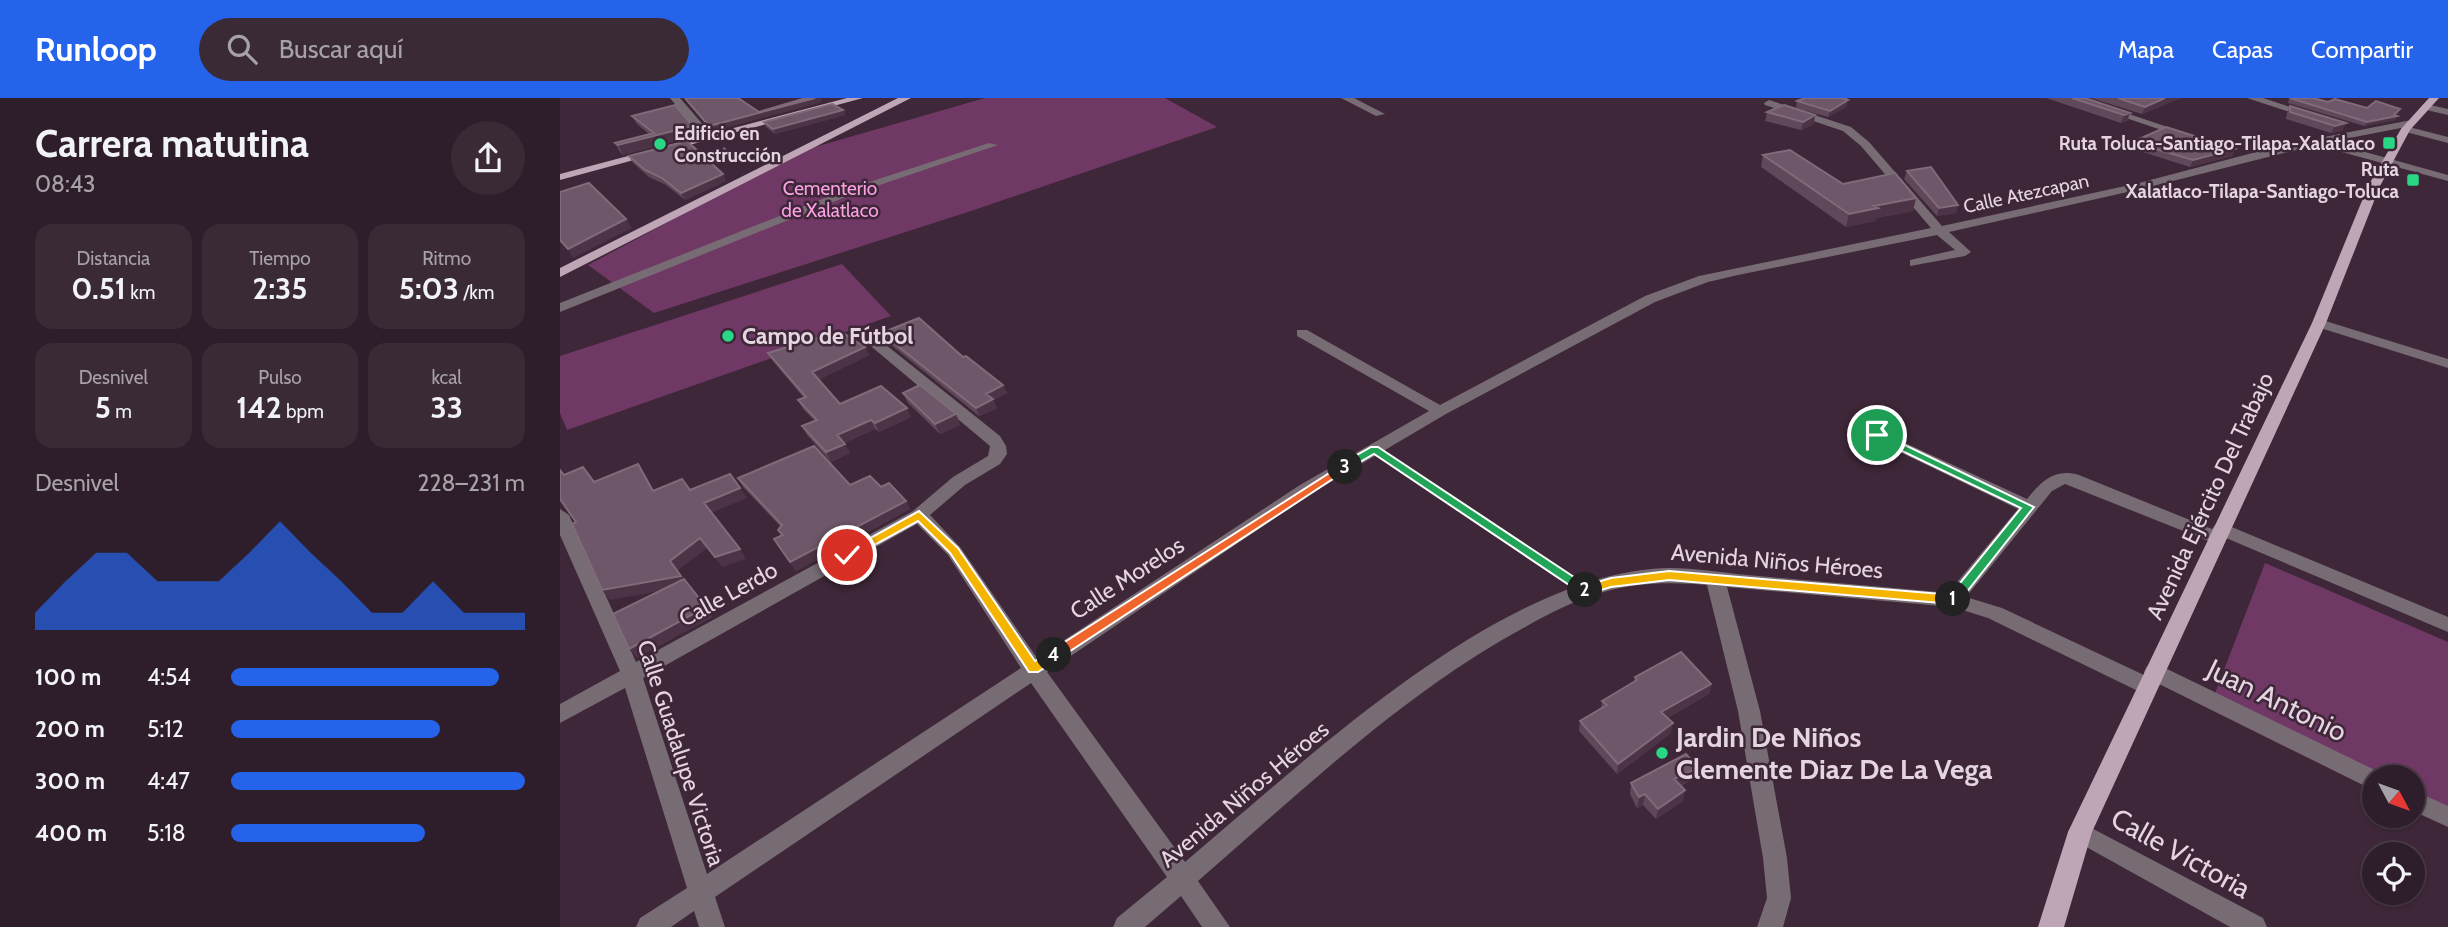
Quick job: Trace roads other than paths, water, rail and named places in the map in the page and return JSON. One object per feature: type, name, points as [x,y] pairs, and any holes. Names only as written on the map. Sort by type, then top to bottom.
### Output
[{"type":"main road","points":[[560,177],[858,98]]},
{"type":"main road","points":[[560,274],[906,98]]},
{"type":"main road","name":"Avenida Ejército Del Trabajo","points":[[2051,927],[2080,832],[2319,323],[2386,162],[2409,126],[2430,103]]},
{"type":"street","points":[[675,98],[708,137]]},
{"type":"street","points":[[1346,98],[1380,114]]},
{"type":"street","points":[[2072,98],[2201,140]]},
{"type":"street","points":[[2252,98],[2326,120]]},
{"type":"street","points":[[1769,103],[1847,129],[1865,144],[1939,230],[1965,252],[1914,263]]},
{"type":"street","points":[[2430,103],[2448,112]]},
{"type":"street","points":[[2338,124],[2362,131]]},
{"type":"street","points":[[2409,126],[2448,140]]},
{"type":"street","name":"Calle Atezcapan","points":[[1650,299],[1704,279],[2141,186],[2252,156],[2362,131],[2409,126]]},
{"type":"street","points":[[2316,141],[2448,178]]},
{"type":"street","points":[[560,308],[849,192],[992,145]]},
{"type":"street","points":[[2227,148],[2252,156]]},
{"type":"street","name":"Calle Morelos","points":[[649,927],[1306,489],[1440,411],[1650,299]]},
{"type":"street","points":[[2319,323],[2448,364]]},
{"type":"street","name":"Calle Lerdo","points":[[560,714],[919,515],[959,481],[999,454],[999,446],[861,332]]},
{"type":"street","points":[[1302,333],[1440,411]]},
{"type":"street","points":[[1877,435],[2029,507]]},
{"type":"street","points":[[1953,600],[2029,507],[2053,480],[2062,477],[2219,534],[2448,625]]},
{"type":"street","name":"Calle Guadalupe Victoria","points":[[560,515],[632,676],[712,927]]},
{"type":"street","points":[[919,515],[954,551],[1033,669],[1217,927]]},
{"type":"street","name":"Avenida Niños Héroes","points":[[1126,927],[1385,707],[1493,636],[1540,609],[1583,591],[1641,578],[1669,575],[1953,600],[1995,613],[2150,679]]},
{"type":"street","points":[[1715,578],[1749,711],[1775,858],[1779,898],[1770,927]]},
{"type":"street","name":"Juan Antonio","points":[[2150,679],[2362,775]]},
{"type":"street","points":[[2426,806],[2448,817]]},
{"type":"street","name":"Calle Victoria","points":[[2080,832],[2254,927]]},
{"type":"place","name":"Ruta Toluca-Santiago-Tilapa-Xalatlaco","points":[[2389,143]]},
{"type":"place","name":"Edificio en Construcción","points":[[660,144]]},
{"type":"place","name":"Ruta Xalatlaco-Tilapa-Santiago-Toluca","points":[[2413,180]]},
{"type":"place","name":"Campo de Fútbol","points":[[728,336]]},
{"type":"place","name":"Jardin De Niños Clemente Diaz De La Vega","points":[[1662,753]]},
{"type":"park label","name":"Cementerio de Xalatlaco","points":[[830,199]]}]
